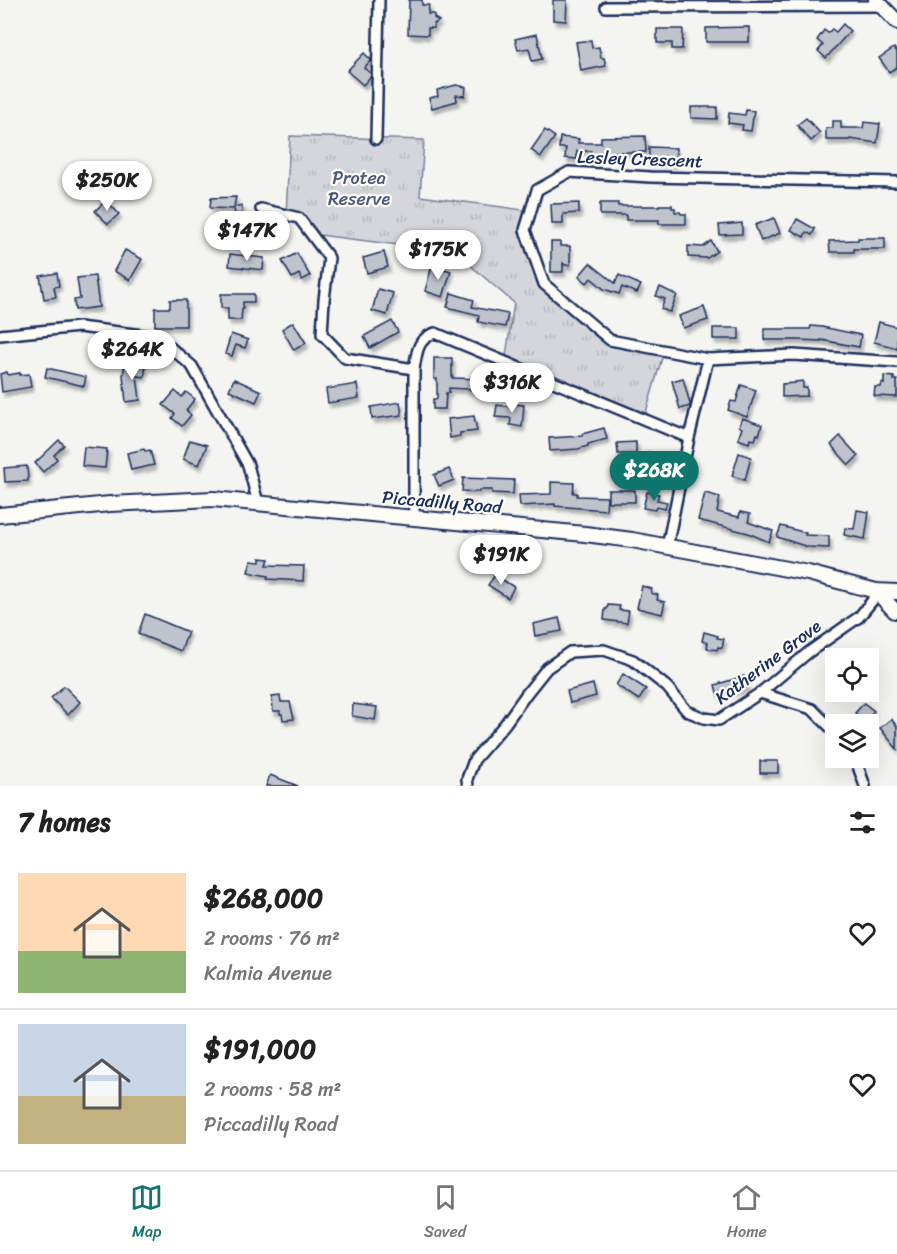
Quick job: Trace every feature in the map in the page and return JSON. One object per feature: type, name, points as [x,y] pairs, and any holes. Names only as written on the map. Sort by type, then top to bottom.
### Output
[{"type":"main road","points":[[879,3],[897,22]]},
{"type":"main road","name":"Piccadilly Road","points":[[0,515],[110,504],[213,500],[632,540],[808,573],[876,591],[897,593]]},
{"type":"main road","points":[[876,591],[896,612]]},
{"type":"main road","points":[[896,612],[893,600],[897,593]]},
{"type":"street","points":[[376,139],[379,0]]},
{"type":"street","points":[[606,7],[879,3]]},
{"type":"street","name":"Lesley Crescent","points":[[897,182],[650,177],[569,172],[537,190],[525,230],[544,285],[610,340],[708,359],[794,355],[897,362]]},
{"type":"street","points":[[261,209],[299,218],[329,258],[322,334],[345,358],[414,369]]},
{"type":"street","points":[[0,335],[79,327],[158,337],[192,366],[248,465],[258,504]]},
{"type":"street","points":[[414,518],[414,369],[418,347],[427,336],[435,333],[689,438]]},
{"type":"street","points":[[667,546],[708,359]]},
{"type":"street","name":"Katherine Grove","points":[[468,786],[467,779],[474,760],[505,724],[547,668],[570,652],[604,650],[633,660],[667,687],[687,711],[704,718],[719,720],[760,693],[809,652],[859,617],[872,601],[876,591]]},
{"type":"street","points":[[760,693],[812,709],[825,722]]},
{"type":"street","points":[[859,768],[865,786]]},
{"type":"green space","name":"Protea Reserve","points":[[290,136],[424,140],[420,196],[531,211],[525,230],[544,285],[610,340],[664,351],[644,419],[505,362],[514,303],[455,252],[311,234],[299,218],[286,215]]},
{"type":"building","points":[[409,0],[422,0],[422,5],[429,5],[428,14],[434,14],[434,18],[439,21],[434,24],[434,28],[428,28],[428,35],[408,34]]},
{"type":"building","points":[[553,0],[567,0],[566,21],[553,20]]},
{"type":"building","points":[[843,24],[850,31],[826,58],[818,51],[823,45],[817,40],[824,30],[828,33],[832,29],[836,32]]},
{"type":"building","points":[[749,27],[749,42],[706,42],[706,28]]},
{"type":"building","points":[[657,29],[683,29],[682,49],[672,49],[672,43],[657,43]]},
{"type":"building","points":[[537,34],[542,59],[532,61],[529,48],[518,50],[515,39]]},
{"type":"building","points":[[591,40],[592,48],[599,47],[601,58],[604,58],[606,66],[581,71],[576,42]]},
{"type":"building","points":[[894,48],[897,52],[897,67],[889,72],[879,58]]},
{"type":"building","points":[[364,53],[371,60],[364,68],[371,76],[363,85],[347,71]]},
{"type":"building","points":[[456,85],[466,87],[465,96],[456,95],[457,101],[432,108],[429,98],[438,96],[437,90]]},
{"type":"building","points":[[691,107],[717,107],[717,119],[691,118]]},
{"type":"building","points":[[746,110],[754,111],[751,131],[742,130],[743,125],[728,123],[729,113],[745,115]]},
{"type":"building","points":[[806,118],[820,133],[811,141],[797,125]]},
{"type":"building","points":[[833,121],[841,121],[841,128],[863,128],[864,122],[880,124],[877,143],[850,139],[826,140],[826,128],[833,128]]},
{"type":"building","points":[[545,130],[555,137],[541,157],[531,150]]},
{"type":"building","points":[[645,136],[646,152],[610,152],[609,156],[591,156],[591,151],[577,151],[577,159],[565,158],[566,148],[559,148],[560,137],[579,139],[578,143],[601,143],[601,137]]},
{"type":"building","points":[[649,147],[676,148],[676,163],[649,162]]},
{"type":"building","points":[[236,197],[234,207],[242,205],[242,214],[235,214],[234,209],[210,208],[211,198]]},
{"type":"building","points":[[106,200],[119,214],[108,224],[95,211]]},
{"type":"building","points":[[579,203],[579,213],[563,214],[563,224],[552,224],[551,204]]},
{"type":"building","points":[[600,203],[618,203],[618,206],[672,205],[675,212],[686,214],[686,224],[659,224],[659,220],[626,220],[626,215],[600,215]]},
{"type":"building","points":[[774,218],[780,233],[761,241],[755,225]]},
{"type":"building","points":[[797,219],[815,229],[812,235],[806,232],[804,237],[791,230]]},
{"type":"building","points":[[742,223],[742,234],[720,235],[719,225]]},
{"type":"building","points":[[858,238],[885,238],[885,249],[830,252],[829,241],[858,240]]},
{"type":"building","points":[[711,241],[717,251],[707,258],[688,257],[688,246],[703,247]]},
{"type":"building","points":[[551,242],[560,242],[560,246],[570,246],[570,265],[563,263],[563,272],[551,272]]},
{"type":"building","points":[[125,250],[142,259],[130,280],[114,271]]},
{"type":"building","points":[[384,252],[388,267],[367,273],[363,258]]},
{"type":"building","points":[[297,253],[310,276],[302,280],[299,274],[292,278],[282,261]]},
{"type":"building","points":[[230,254],[264,258],[263,270],[229,266]]},
{"type":"building","points":[[590,263],[615,283],[619,275],[641,285],[637,293],[622,287],[619,294],[604,289],[591,278],[587,283],[579,276]]},
{"type":"building","points":[[432,265],[451,271],[443,297],[425,291]]},
{"type":"building","points":[[57,273],[59,286],[54,287],[56,297],[44,299],[40,276]]},
{"type":"building","points":[[95,276],[99,307],[75,310],[74,300],[80,299],[77,278]]},
{"type":"building","points":[[660,287],[677,295],[670,312],[661,309],[665,299],[656,296]]},
{"type":"building","points":[[378,289],[393,293],[387,315],[372,311]]},
{"type":"building","points":[[451,293],[474,300],[472,307],[508,314],[505,327],[478,322],[479,315],[447,307]]},
{"type":"building","points":[[221,294],[254,294],[254,302],[243,302],[241,320],[228,320],[228,308],[221,308]]},
{"type":"building","points":[[170,300],[186,300],[186,326],[155,326],[155,308],[170,308]]},
{"type":"building","points":[[704,307],[708,320],[683,328],[679,316]]},
{"type":"building","points":[[392,321],[398,332],[370,348],[364,336]]},
{"type":"building","points":[[293,322],[306,343],[294,350],[282,329]]},
{"type":"building","points":[[879,322],[897,327],[897,348],[874,342]]},
{"type":"building","points":[[811,326],[861,335],[859,347],[821,340],[764,340],[764,329],[810,329]]},
{"type":"building","points":[[713,328],[739,328],[739,339],[713,339]]},
{"type":"building","points":[[231,334],[248,340],[245,348],[236,345],[232,356],[225,354]]},
{"type":"building","points":[[434,358],[452,358],[452,378],[484,379],[484,390],[449,388],[449,393],[446,393],[445,409],[433,409],[433,399],[437,399]]},
{"type":"building","points":[[125,363],[146,367],[144,377],[137,376],[140,400],[126,402],[123,375]]},
{"type":"building","points":[[47,368],[86,377],[84,386],[45,377]]},
{"type":"building","points":[[7,372],[8,375],[29,374],[31,387],[2,392],[0,374]]},
{"type":"building","points":[[884,376],[894,377],[894,380],[897,380],[897,397],[874,396],[875,387],[881,387],[882,383],[884,384]]},
{"type":"building","points":[[683,378],[690,406],[680,409],[672,381]]},
{"type":"building","points":[[234,379],[261,391],[256,402],[229,390]]},
{"type":"building","points":[[803,381],[803,388],[807,388],[807,396],[782,397],[782,384]]},
{"type":"building","points":[[357,384],[359,398],[328,403],[326,389]]},
{"type":"building","points":[[741,385],[756,390],[747,417],[728,410],[731,401],[736,402]]},
{"type":"building","points":[[175,391],[182,397],[186,392],[195,399],[186,410],[191,415],[182,426],[172,418],[175,414],[163,405]]},
{"type":"building","points":[[400,402],[402,415],[372,419],[371,407]]},
{"type":"building","points":[[513,404],[524,405],[522,427],[510,425],[511,418],[495,417],[497,405],[513,407]]},
{"type":"building","points":[[474,416],[477,431],[460,433],[460,436],[450,438],[448,419]]},
{"type":"building","points":[[742,418],[762,425],[759,435],[757,434],[755,440],[750,439],[749,443],[738,439],[742,428],[739,426]]},
{"type":"building","points":[[604,428],[607,439],[578,449],[550,451],[549,438],[582,436],[582,434]]},
{"type":"building","points":[[840,436],[858,456],[849,465],[831,445]]},
{"type":"building","points":[[59,440],[64,445],[54,455],[57,459],[43,472],[35,463]]},
{"type":"building","points":[[190,440],[207,445],[199,465],[183,459]]},
{"type":"building","points":[[636,442],[636,454],[618,454],[617,443]]},
{"type":"building","points":[[84,447],[107,449],[105,468],[82,466]]},
{"type":"building","points":[[144,449],[145,451],[150,450],[154,465],[131,470],[127,453]]},
{"type":"building","points":[[648,452],[662,455],[661,461],[673,463],[671,472],[646,463]]},
{"type":"building","points":[[739,453],[751,457],[745,480],[732,476]]},
{"type":"building","points":[[27,466],[28,481],[5,482],[4,468]]},
{"type":"building","points":[[449,469],[454,480],[439,486],[434,475]]},
{"type":"building","points":[[463,478],[514,480],[513,494],[492,493],[492,490],[462,491]]},
{"type":"building","points":[[551,482],[574,483],[573,493],[577,493],[577,496],[607,497],[606,510],[555,506],[555,504],[520,506],[519,495],[551,494]]},
{"type":"building","points":[[608,490],[635,490],[635,502],[608,502]]},
{"type":"building","points":[[647,492],[659,494],[657,500],[667,502],[665,509],[643,508]]},
{"type":"building","points":[[705,493],[720,497],[717,512],[739,517],[740,512],[750,514],[748,522],[773,531],[769,542],[748,533],[698,520]]},
{"type":"building","points":[[857,510],[869,512],[865,539],[844,535],[845,528],[854,529]]},
{"type":"building","points":[[781,526],[806,533],[805,535],[829,536],[829,548],[808,547],[777,537]]},
{"type":"building","points":[[260,558],[269,559],[267,565],[304,566],[303,581],[267,579],[268,576],[248,572],[251,560],[260,561]]},
{"type":"building","points":[[495,575],[514,587],[508,598],[488,585]]},
{"type":"building","points":[[642,586],[652,589],[651,593],[658,595],[657,600],[665,602],[662,614],[637,608]]},
{"type":"building","points":[[608,605],[620,606],[619,610],[629,611],[627,623],[604,620],[605,609]]},
{"type":"building","points":[[145,614],[188,632],[181,651],[138,634]]},
{"type":"building","points":[[559,618],[562,631],[535,636],[533,624]]},
{"type":"building","points":[[704,632],[724,639],[722,648],[718,647],[717,650],[707,648],[708,643],[702,641]]},
{"type":"building","points":[[623,674],[646,689],[639,700],[616,685]]},
{"type":"building","points":[[744,676],[747,687],[718,696],[715,685]]},
{"type":"building","points":[[593,684],[596,696],[570,703],[567,691]]},
{"type":"building","points":[[64,686],[80,702],[68,715],[51,698]]},
{"type":"building","points":[[280,696],[281,702],[290,702],[294,719],[283,720],[280,711],[273,711],[272,697]]},
{"type":"building","points":[[864,703],[874,711],[872,714],[855,713]]},
{"type":"building","points":[[353,704],[377,707],[375,720],[352,716]]},
{"type":"building","points":[[891,719],[897,726],[897,749],[880,728]]},
{"type":"building","points":[[760,761],[778,761],[778,773],[760,773]]},
{"type":"building","points":[[270,775],[298,786],[266,786]]}]
